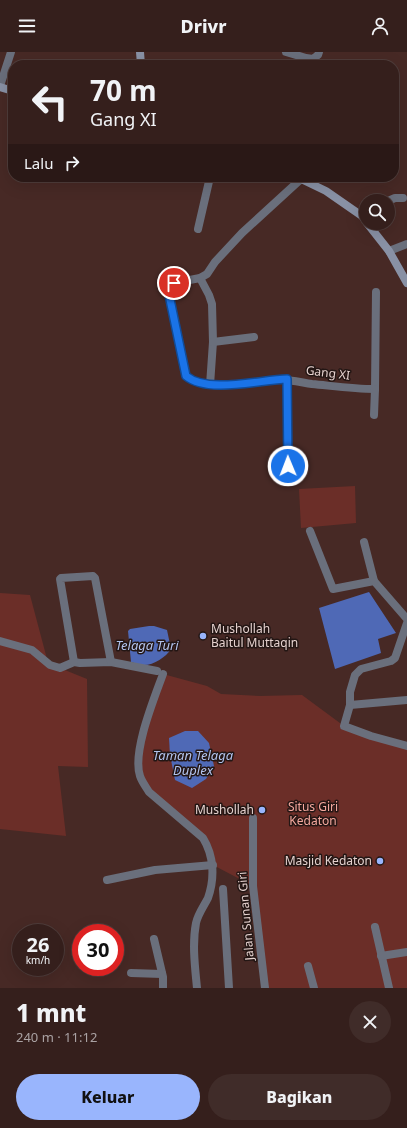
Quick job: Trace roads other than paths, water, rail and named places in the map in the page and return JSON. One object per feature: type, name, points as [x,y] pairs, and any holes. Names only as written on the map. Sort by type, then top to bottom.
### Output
[{"type":"main road","points":[[307,182],[326,191],[359,214]]},
{"type":"main road","points":[[374,230],[390,251],[407,283]]},
{"type":"street","points":[[286,52],[302,54],[313,59],[319,52]]},
{"type":"street","points":[[0,86],[8,61]]},
{"type":"street","points":[[198,229],[209,182]]},
{"type":"street","points":[[210,385],[213,342],[211,300],[200,278],[207,274],[215,262],[242,233],[295,182]]},
{"type":"street","points":[[395,198],[403,198]]},
{"type":"street","points":[[390,251],[407,244]]},
{"type":"street","name":"Gang XI","points":[[200,278],[174,283],[170,285],[168,290],[186,376],[191,380],[210,385],[287,379],[341,388],[376,389]]},
{"type":"street","points":[[374,415],[376,389],[376,292]]},
{"type":"street","points":[[213,342],[254,337]]},
{"type":"street","points":[[287,379],[288,466]]},
{"type":"street","points":[[310,531],[333,589],[374,581]]},
{"type":"street","points":[[364,542],[374,581],[407,619]]},
{"type":"street","points":[[74,662],[60,579],[93,576],[95,578],[111,662]]},
{"type":"street","points":[[407,623],[395,658],[391,661],[361,669],[355,675],[350,692],[350,705],[344,726],[371,736],[407,746]]},
{"type":"street","points":[[0,641],[32,650],[50,664],[60,668],[74,662],[80,664],[111,662],[160,672],[141,740],[138,759],[140,775],[149,792],[203,838],[209,848],[213,865],[212,882],[208,897],[196,921],[194,940],[198,988]]},
{"type":"street","points":[[350,705],[407,700]]},
{"type":"street","name":"Jalan Sunan Giri","points":[[253,818],[253,886],[265,988]]},
{"type":"street","points":[[107,880],[155,870],[213,865]]},
{"type":"street","points":[[223,889],[229,988]]},
{"type":"street","points":[[376,927],[381,956],[390,988]]},
{"type":"street","points":[[154,939],[162,974],[163,988]]},
{"type":"street","points":[[381,956],[407,952]]},
{"type":"street","points":[[308,966],[314,988]]},
{"type":"street","points":[[131,972],[162,974]]},
{"type":"water","points":[[369,592],[396,633],[378,639],[381,653],[335,669],[319,608]]},
{"type":"water","name":"Telaga Turi","points":[[149,626],[167,630],[171,649],[163,658],[152,664],[142,665],[131,662],[128,631],[130,629]]},
{"type":"water","name":"Taman Telaga Duplex","points":[[185,731],[198,731],[209,743],[214,766],[206,779],[192,788],[175,780],[170,755],[169,738]]},
{"type":"place","name":"Mushollah Baitul Muttaqin","points":[[203,636]]},
{"type":"place","name":"Mushollah","points":[[262,810]]},
{"type":"place","name":"Masjid Kedaton","points":[[380,861]]},
{"type":"park label","name":"Situs Giri Kedaton","points":[[313,814]]}]
